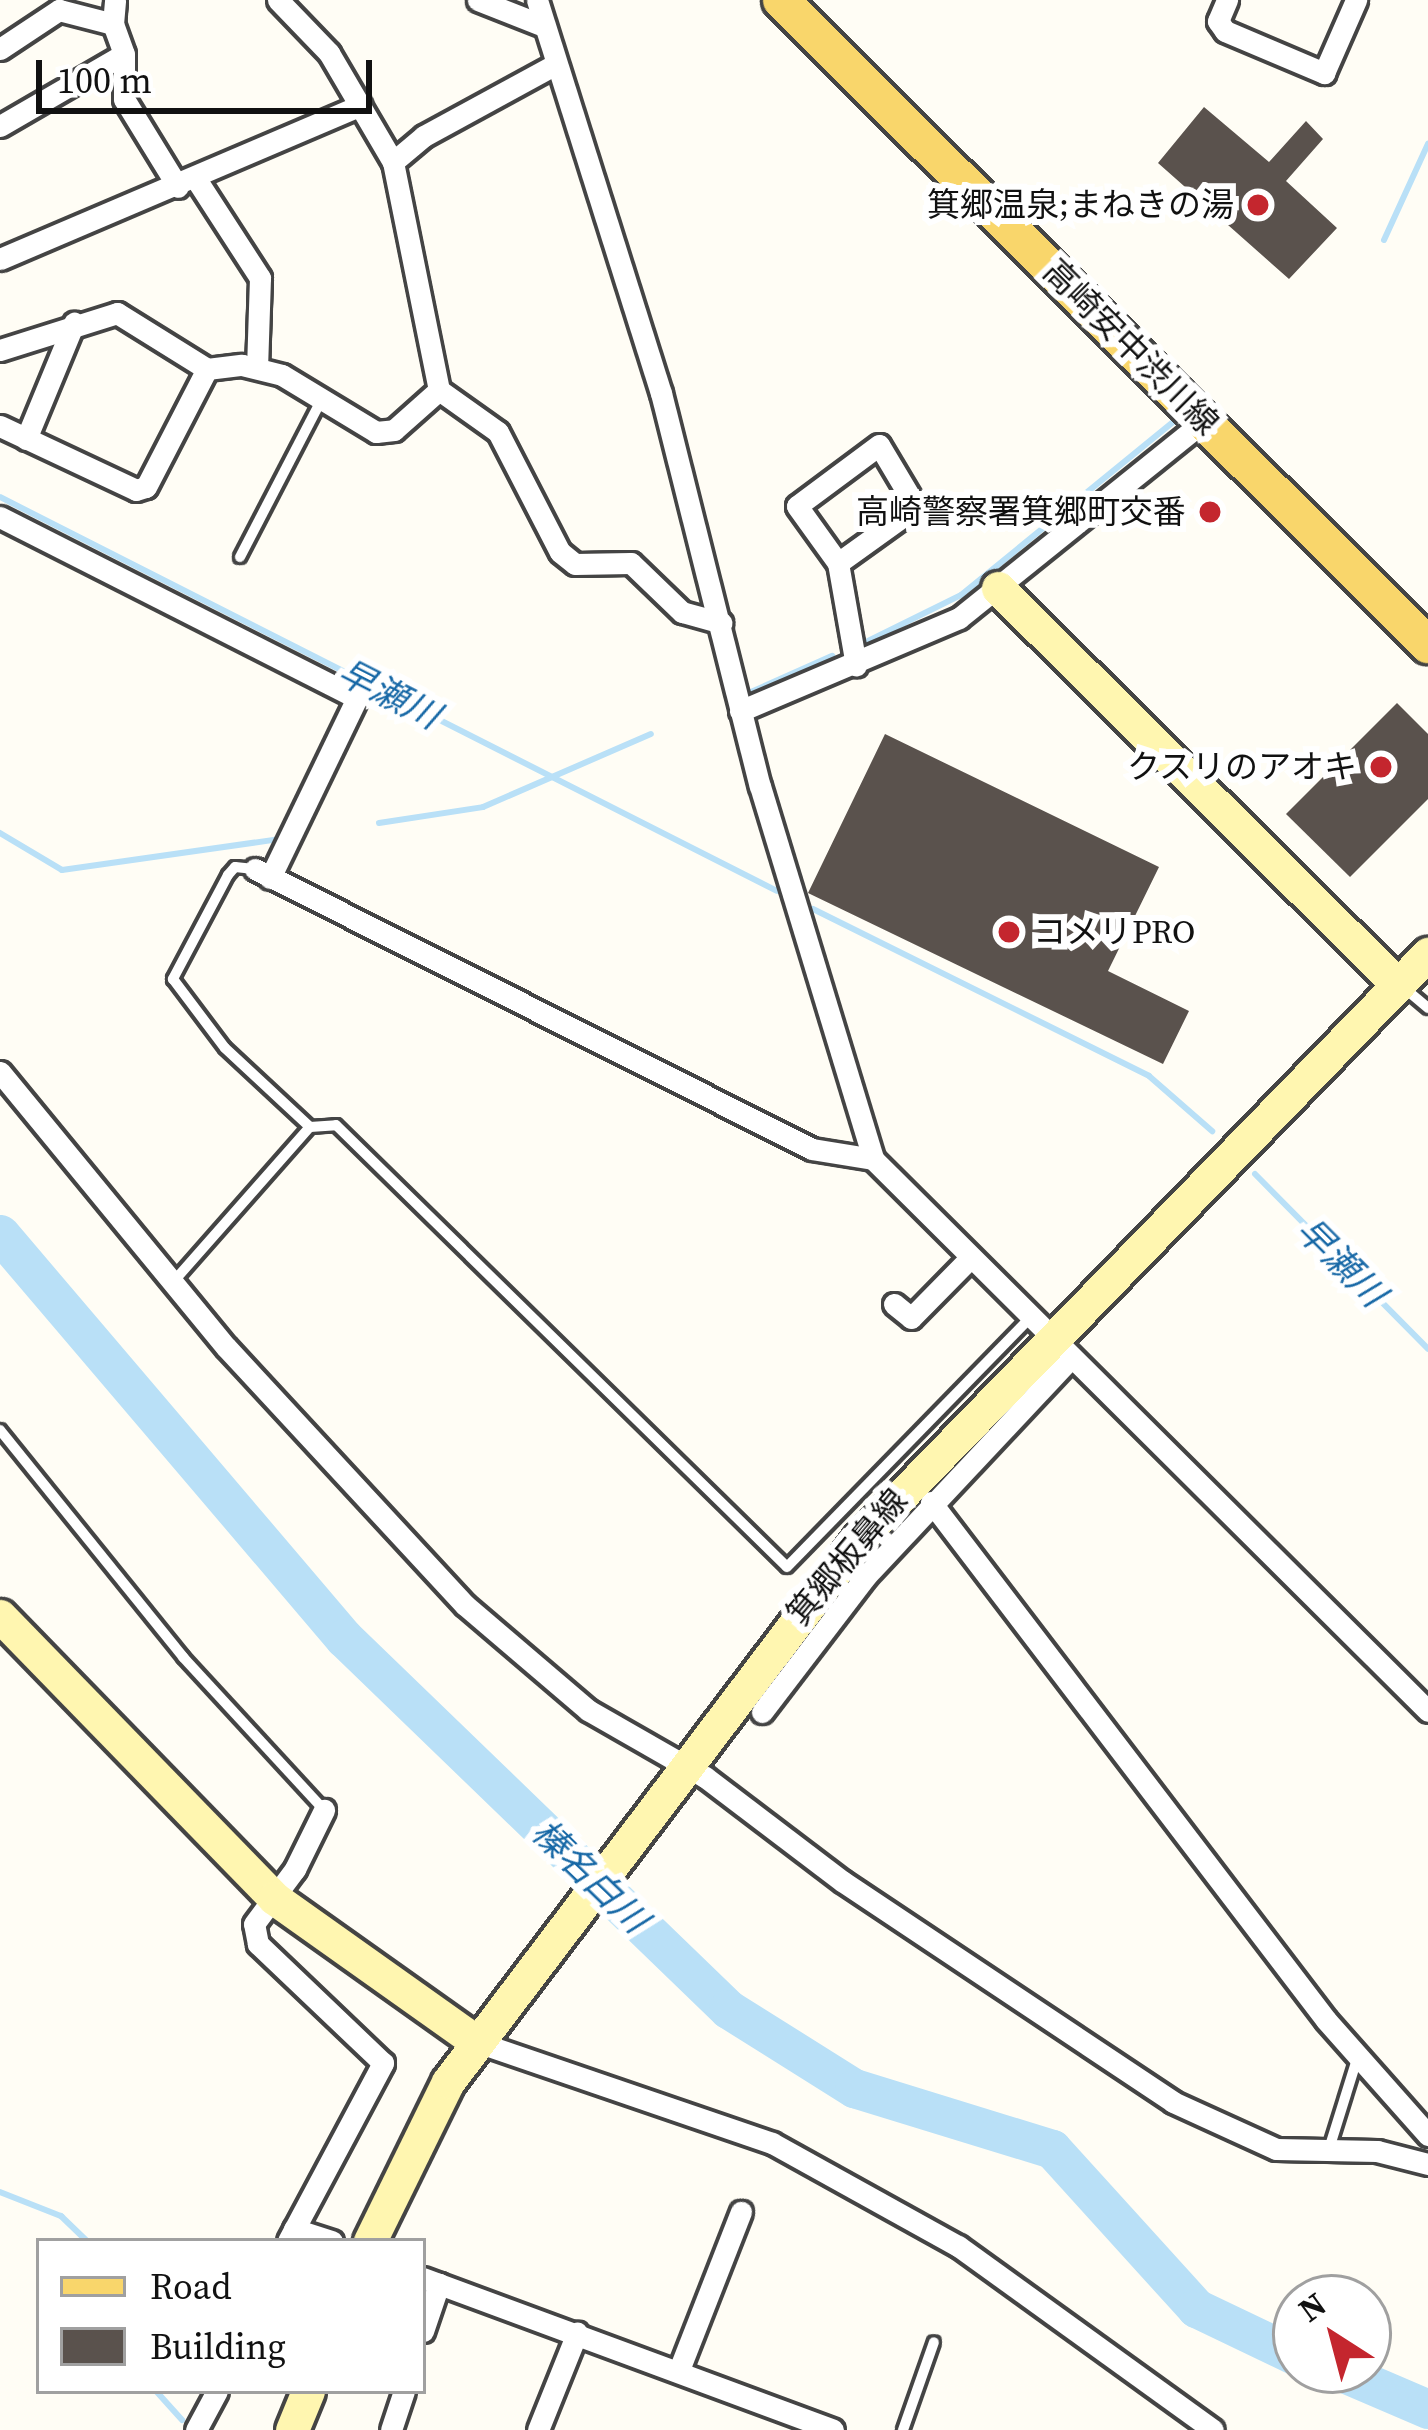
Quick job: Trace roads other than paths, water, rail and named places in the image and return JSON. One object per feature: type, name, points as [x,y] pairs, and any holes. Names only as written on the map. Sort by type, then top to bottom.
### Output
[{"type":"main road","name":"高崎安中渋川線","points":[[782,0],[1428,645]]},
{"type":"main road","points":[[998,588],[1398,985]]},
{"type":"main road","name":"箕郷板鼻線","points":[[371,2238],[427,2118],[477,2042],[678,1771],[860,1538],[1428,954]]},
{"type":"main road","points":[[0,1616],[274,1898],[477,2042]]},
{"type":"main road","points":[[292,2430],[307,2394]]},
{"type":"street","points":[[115,0],[113,24],[124,54],[124,99],[260,278],[257,368]]},
{"type":"street","points":[[278,0],[329,52],[393,162],[439,390],[498,432],[560,552],[575,564],[631,563],[682,612],[722,623]]},
{"type":"street","points":[[478,0],[544,26]]},
{"type":"street","points":[[537,0],[661,393],[722,623],[740,711],[873,1159],[1428,1712]]},
{"type":"street","points":[[1227,0],[1218,20],[1225,31],[1324,73],[1356,0]]},
{"type":"street","points":[[0,49],[59,10],[113,24]]},
{"type":"street","points":[[0,126],[124,54]]},
{"type":"street","points":[[393,162],[424,136],[554,65]]},
{"type":"street","points":[[0,259],[361,105]]},
{"type":"street","points":[[0,350],[117,313],[207,369],[257,368],[323,398],[363,428],[394,430],[439,390]]},
{"type":"street","points":[[26,439],[74,323]]},
{"type":"street","points":[[0,426],[136,490],[146,487],[207,369]]},
{"type":"street","points":[[740,711],[958,618],[1204,421]]},
{"type":"street","points":[[838,563],[916,507],[872,443],[799,498],[838,563],[856,665]]},
{"type":"street","points":[[0,517],[357,698],[263,873],[812,1149],[873,1159]]},
{"type":"street","points":[[0,1072],[226,1347],[511,1651],[588,1710],[1110,2066],[1276,2149],[1329,2149],[1428,2164]]},
{"type":"street","points":[[895,1304],[910,1318],[970,1259]]},
{"type":"street","points":[[762,1712],[931,1502],[1049,1339]]},
{"type":"street","points":[[931,1502],[1358,2056],[1418,2112],[1428,2135]]},
{"type":"street","points":[[291,2235],[383,2062],[257,1944],[254,1924],[274,1898],[323,1810]]},
{"type":"street","points":[[477,2042],[772,2143],[958,2246],[1214,2430]]},
{"type":"street","points":[[680,2371],[741,2212]]},
{"type":"street","points":[[426,2312],[431,2281],[833,2430]]},
{"type":"street","points":[[538,2430],[577,2333]]},
{"type":"street","points":[[196,2430],[215,2394]]},
{"type":"street","points":[[391,2430],[403,2394]]},
{"type":"lane","points":[[240,557],[323,398]]},
{"type":"lane","points":[[263,873],[235,867],[228,875],[172,979],[225,1048],[310,1127]]},
{"type":"lane","points":[[1398,985],[1428,1008]]},
{"type":"lane","points":[[174,1281],[310,1127],[336,1125],[787,1567],[1049,1339]]},
{"type":"lane","points":[[0,1430],[183,1658],[323,1810]]},
{"type":"lane","points":[[1329,2149],[1358,2056]]},
{"type":"lane","points":[[903,2430],[934,2342]]},
{"type":"waterway","points":[[1384,240],[1428,144]]},
{"type":"waterway","points":[[868,641],[961,595],[1177,419]]},
{"type":"waterway","name":"早瀬川","points":[[0,497],[777,891]]},
{"type":"waterway","points":[[751,692],[832,656]]},
{"type":"waterway","points":[[379,823],[483,807],[651,734]]},
{"type":"waterway","points":[[0,833],[62,870],[279,839]]},
{"type":"waterway","name":"早瀬川","points":[[813,909],[1149,1076],[1212,1131]]},
{"type":"waterway","name":"早瀬川","points":[[1255,1174],[1428,1349]]},
{"type":"waterway","name":"榛名白川","points":[[0,1234],[344,1638],[728,2009],[854,2088],[1052,2149],[1196,2308],[1272,2344]]},
{"type":"waterway","points":[[0,2192],[61,2216],[84,2238]]},
{"type":"waterway","points":[[159,2394],[182,2420]]},
{"type":"waterway","name":"榛名白川","points":[[1392,2394],[1428,2409]]},
{"type":"place","name":"箕郷温泉;まねきの湯","points":[[1258,205]]},
{"type":"place","name":"高崎警察署箕郷町交番","points":[[1210,512]]},
{"type":"place","name":"クスリのアオキ","points":[[1381,767]]},
{"type":"place","name":"コメリPRO","points":[[1009,932]]}]
